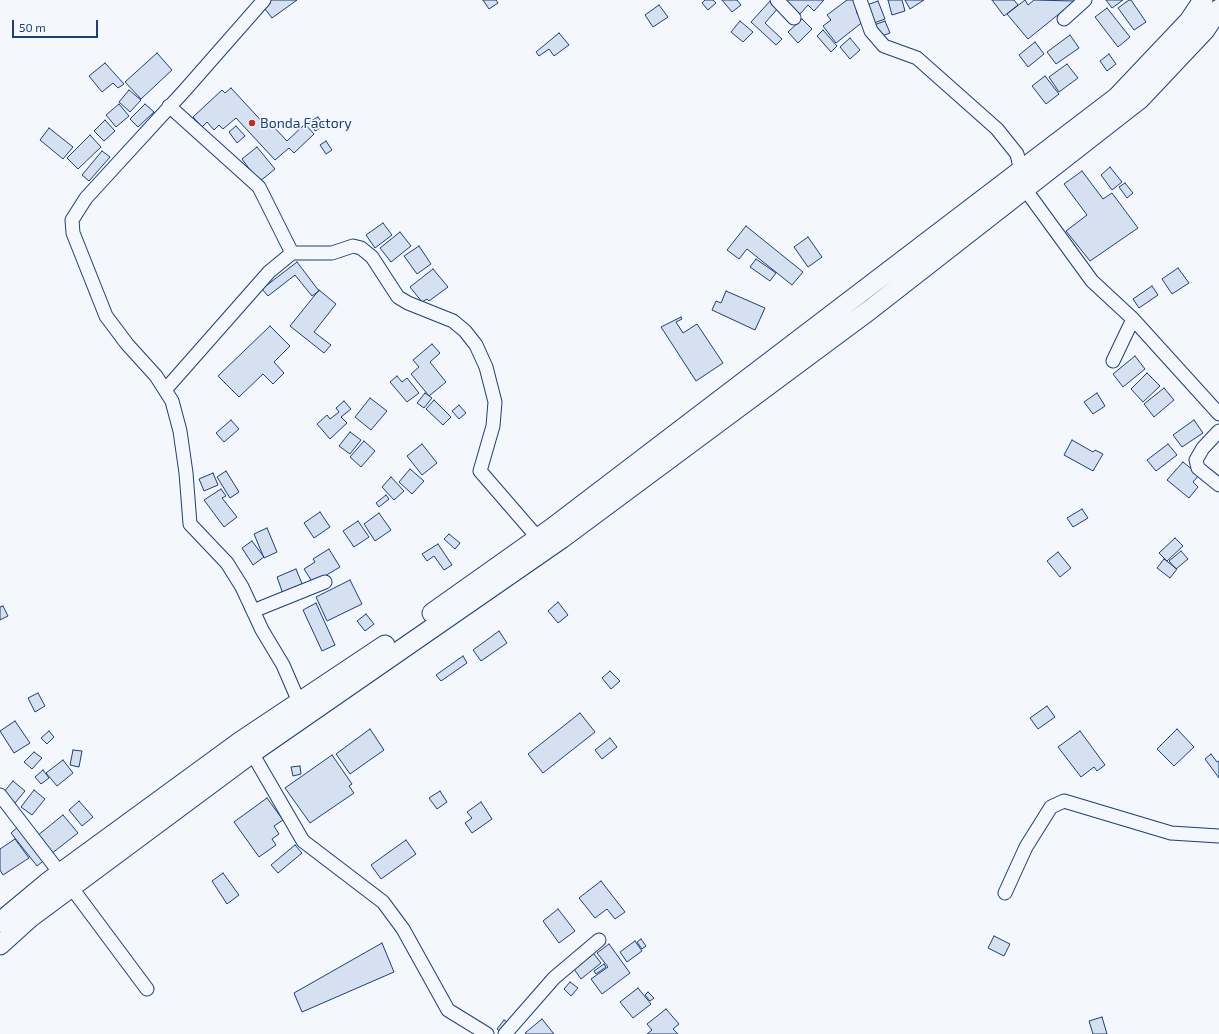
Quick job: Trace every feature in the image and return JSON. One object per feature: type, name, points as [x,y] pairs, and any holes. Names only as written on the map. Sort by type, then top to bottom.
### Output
[{"type":"highway","points":[[0,945],[31,917],[66,880],[241,740],[388,644],[538,538],[1117,97],[1189,21],[1203,0]]},
{"type":"highway","points":[[0,922],[66,880],[561,539],[871,308],[1140,99],[1205,30],[1219,9]]},
{"type":"street","points":[[264,0],[86,198],[72,220],[73,233],[106,316],[156,376],[172,401],[180,431],[186,473],[190,524],[227,563],[242,587],[253,611],[283,665],[298,702]]},
{"type":"street","points":[[777,0],[794,18]]},
{"type":"street","points":[[860,0],[876,38],[884,46],[917,58],[997,129],[1017,154],[1025,189],[1092,281],[1133,319],[1219,414]]},
{"type":"street","points":[[1064,18],[1085,0]]},
{"type":"street","points":[[170,106],[259,187],[292,253]]},
{"type":"street","points":[[165,390],[269,272],[292,253],[332,252],[353,246],[361,248],[372,257],[398,297],[408,304],[453,322],[465,331],[476,345],[486,367],[495,402],[493,426],[480,471],[538,538]]},
{"type":"street","points":[[1113,361],[1133,319]]},
{"type":"street","points":[[1219,431],[1196,460],[1198,468],[1219,485]]},
{"type":"street","points":[[253,611],[325,582]]},
{"type":"street","points":[[252,753],[303,841],[383,902],[403,929],[448,1010],[487,1034]]},
{"type":"street","points":[[0,795],[66,880],[147,989]]},
{"type":"street","points":[[1006,893],[1026,847],[1051,808],[1064,801],[1171,832],[1219,836]]},
{"type":"street","points":[[505,1034],[554,978],[599,940]]},
{"type":"building","points":[[268,0],[297,0],[272,18],[262,5]]},
{"type":"building","points":[[483,0],[496,0],[498,3],[489,9]]},
{"type":"building","points":[[705,0],[713,0],[716,3],[708,10],[702,3]]},
{"type":"building","points":[[722,0],[737,0],[741,5],[732,12]]},
{"type":"building","points":[[771,0],[779,7],[765,23],[782,39],[776,45],[751,22]]},
{"type":"building","points":[[784,0],[824,0],[814,11],[808,5],[800,14]]},
{"type":"building","points":[[847,0],[854,0],[861,8],[856,12],[864,21],[836,43],[823,26],[831,20],[827,15]]},
{"type":"building","points":[[888,0],[902,0],[905,11],[892,15]]},
{"type":"building","points":[[905,0],[924,0],[910,9]]},
{"type":"building","points":[[992,0],[1014,0],[1018,5],[1004,16]]},
{"type":"building","points":[[1025,0],[1028,5],[1034,0],[1075,1],[1028,39],[1007,14]]},
{"type":"building","points":[[1106,0],[1123,0],[1112,8]]},
{"type":"building","points":[[1131,0],[1146,22],[1134,30],[1118,8]]},
{"type":"building","points":[[878,1],[885,19],[874,23],[867,5]]},
{"type":"building","points":[[659,5],[668,17],[653,27],[645,15]]},
{"type":"building","points":[[1107,8],[1130,37],[1118,47],[1095,17]]},
{"type":"building","points":[[802,19],[812,29],[798,43],[788,32]]},
{"type":"building","points":[[740,21],[753,32],[743,42],[731,32]]},
{"type":"building","points":[[885,21],[890,33],[879,37],[874,25]]},
{"type":"building","points":[[823,30],[837,46],[831,52],[817,36]]},
{"type":"building","points":[[559,33],[569,45],[554,56],[549,49],[539,56],[536,52]]},
{"type":"building","points":[[1070,35],[1079,48],[1056,64],[1047,52]]},
{"type":"building","points":[[850,38],[860,50],[850,59],[840,47]]},
{"type":"building","points":[[1035,42],[1044,54],[1028,67],[1019,55]]},
{"type":"building","points":[[157,53],[172,70],[141,99],[125,82]]},
{"type":"building","points":[[1109,54],[1116,64],[1107,71],[1100,61]]},
{"type":"building","points":[[105,63],[124,84],[118,88],[113,83],[102,92],[89,76]]},
{"type":"building","points":[[1067,64],[1078,78],[1059,92],[1049,77]]},
{"type":"building","points":[[1045,76],[1059,94],[1046,104],[1032,86]]},
{"type":"building","name":"Bonda Factory","points":[[231,88],[268,128],[272,125],[287,141],[305,124],[314,134],[294,153],[289,148],[275,160],[236,118],[223,129],[219,125],[214,130],[207,122],[202,127],[193,117],[222,90],[225,93]]},
{"type":"building","points":[[129,90],[141,100],[130,112],[119,102]]},
{"type":"building","points":[[119,104],[129,116],[116,127],[106,115]]},
{"type":"building","points":[[145,104],[154,112],[138,127],[130,119]]},
{"type":"building","points":[[318,117],[324,126],[315,131],[309,122]]},
{"type":"building","points":[[105,120],[115,131],[104,141],[94,131]]},
{"type":"building","points":[[236,126],[245,136],[237,143],[229,132]]},
{"type":"building","points":[[49,128],[73,147],[63,159],[40,140]]},
{"type":"building","points":[[90,135],[101,147],[78,169],[67,158]]},
{"type":"building","points":[[326,141],[332,150],[326,154],[320,145]]},
{"type":"building","points":[[257,147],[275,169],[259,182],[242,159]]},
{"type":"building","points":[[102,151],[110,157],[89,181],[82,175]]},
{"type":"building","points":[[1110,167],[1122,182],[1112,190],[1101,175]]},
{"type":"building","points":[[1082,171],[1103,199],[1112,193],[1138,228],[1090,261],[1066,231],[1087,215],[1064,184]]},
{"type":"building","points":[[1125,183],[1133,193],[1127,198],[1119,187]]},
{"type":"building","points":[[383,223],[392,235],[375,248],[366,235]]},
{"type":"building","points":[[746,226],[803,272],[792,285],[747,249],[739,259],[727,250]]},
{"type":"building","points":[[400,232],[411,246],[391,262],[380,248]]},
{"type":"building","points":[[808,237],[822,257],[808,267],[794,247]]},
{"type":"building","points":[[419,246],[431,264],[417,274],[404,256]]},
{"type":"building","points":[[756,259],[776,273],[770,281],[750,267]]},
{"type":"building","points":[[297,262],[319,291],[312,296],[295,275],[268,296],[262,289]]},
{"type":"building","points":[[1178,268],[1189,283],[1172,294],[1162,279]]},
{"type":"building","points":[[433,269],[448,287],[429,301],[427,299],[422,302],[410,287]]},
{"type":"building","points":[[1152,286],[1158,295],[1139,308],[1133,299]]},
{"type":"building","points":[[319,290],[336,304],[314,332],[331,345],[324,353],[290,326]]},
{"type":"building","points":[[726,291],[765,308],[755,330],[712,310],[716,301],[721,303]]},
{"type":"building","points":[[681,317],[682,319],[676,322],[683,333],[697,324],[723,363],[696,381],[661,327]]},
{"type":"building","points":[[270,326],[290,346],[274,362],[284,373],[273,384],[263,374],[239,397],[218,376]]},
{"type":"building","points":[[432,344],[440,353],[430,362],[446,382],[429,396],[411,374],[419,367],[413,360]]},
{"type":"building","points":[[1135,356],[1145,369],[1123,387],[1113,374]]},
{"type":"building","points":[[1147,373],[1160,386],[1143,402],[1131,389]]},
{"type":"building","points":[[397,376],[402,382],[407,378],[419,393],[407,402],[390,382]]},
{"type":"building","points":[[1164,388],[1174,400],[1154,417],[1144,404]]},
{"type":"building","points":[[425,393],[432,398],[424,408],[417,403]]},
{"type":"building","points":[[1097,393],[1105,406],[1093,414],[1084,402]]},
{"type":"building","points":[[370,398],[387,411],[371,430],[355,417]]},
{"type":"building","points":[[434,400],[451,417],[443,425],[426,409]]},
{"type":"building","points":[[344,401],[351,409],[341,417],[347,423],[330,439],[317,424],[327,415],[330,419],[339,412],[336,408]]},
{"type":"building","points":[[459,405],[466,413],[459,419],[452,411]]},
{"type":"building","points":[[231,420],[239,429],[224,442],[216,433]]},
{"type":"building","points":[[1194,420],[1203,433],[1182,447],[1173,435]]},
{"type":"building","points":[[350,432],[361,440],[350,454],[339,446]]},
{"type":"building","points":[[1072,440],[1093,452],[1095,450],[1103,454],[1093,471],[1064,455]]},
{"type":"building","points":[[364,441],[375,451],[361,467],[350,457]]},
{"type":"building","points":[[422,444],[437,463],[422,475],[407,456]]},
{"type":"building","points":[[1168,444],[1177,455],[1156,471],[1147,460]]},
{"type":"building","points":[[1183,462],[1199,475],[1193,482],[1198,487],[1189,498],[1167,480]]},
{"type":"building","points":[[410,469],[424,481],[412,494],[399,482]]},
{"type":"building","points":[[226,471],[239,492],[230,498],[217,477]]},
{"type":"building","points":[[213,473],[218,485],[204,491],[199,479]]},
{"type":"building","points":[[391,477],[404,491],[394,500],[382,487]]},
{"type":"building","points":[[221,489],[226,496],[222,498],[237,517],[224,527],[204,500]]},
{"type":"building","points":[[386,495],[389,499],[379,507],[376,503]]},
{"type":"building","points":[[1082,509],[1088,518],[1073,527],[1067,518]]},
{"type":"building","points":[[320,512],[330,527],[314,538],[304,523]]},
{"type":"building","points":[[379,513],[391,530],[375,541],[364,524]]},
{"type":"building","points":[[358,521],[369,537],[354,547],[343,531]]},
{"type":"building","points":[[267,528],[277,552],[264,558],[254,534]]},
{"type":"building","points":[[449,534],[460,543],[455,549],[444,539]]},
{"type":"building","points":[[1175,538],[1183,546],[1167,561],[1159,553]]},
{"type":"building","points":[[252,541],[264,557],[253,565],[242,548]]},
{"type":"building","points":[[438,544],[452,565],[444,570],[434,556],[427,561],[422,554]]},
{"type":"building","points":[[329,549],[340,567],[313,583],[304,569],[315,562],[313,559]]},
{"type":"building","points":[[1181,551],[1188,559],[1176,569],[1169,561]]},
{"type":"building","points":[[1058,552],[1071,568],[1060,577],[1047,561]]},
{"type":"building","points":[[1164,559],[1177,569],[1170,578],[1157,568]]},
{"type":"building","points":[[296,569],[303,586],[283,594],[277,577]]},
{"type":"building","points":[[350,580],[362,604],[327,621],[316,597]]},
{"type":"building","points":[[558,602],[568,615],[558,623],[548,611]]},
{"type":"building","points":[[316,603],[335,645],[322,651],[303,610]]},
{"type":"building","points":[[3,606],[8,616],[0,620],[0,607]]},
{"type":"building","points":[[366,614],[374,624],[365,631],[357,621]]},
{"type":"building","points":[[499,631],[507,643],[481,661],[473,650]]},
{"type":"building","points":[[463,656],[467,663],[441,681],[436,675]]},
{"type":"building","points":[[610,671],[620,681],[611,689],[602,678]]},
{"type":"building","points":[[38,693],[45,706],[35,712],[28,698]]},
{"type":"building","points":[[1047,706],[1055,717],[1038,729],[1030,718]]},
{"type":"building","points":[[580,713],[595,732],[543,773],[528,754]]},
{"type":"building","points":[[15,721],[30,743],[14,753],[0,731]]},
{"type":"building","points":[[370,729],[384,750],[350,774],[336,754]]},
{"type":"building","points":[[1177,729],[1194,747],[1174,766],[1157,749]]},
{"type":"building","points":[[49,731],[54,737],[47,744],[41,738]]},
{"type":"building","points":[[1080,731],[1105,765],[1097,771],[1094,767],[1081,777],[1058,747]]},
{"type":"building","points":[[610,738],[617,747],[602,759],[595,750]]},
{"type":"building","points":[[73,750],[82,751],[79,767],[70,765]]},
{"type":"building","points":[[34,752],[42,758],[32,769],[24,762]]},
{"type":"building","points":[[1211,754],[1217,762],[1219,761],[1219,778],[1205,759]]},
{"type":"building","points":[[332,755],[352,784],[349,786],[354,793],[310,823],[285,788]]},
{"type":"building","points":[[63,760],[73,773],[57,786],[46,773]]},
{"type":"building","points":[[300,766],[301,774],[293,776],[291,767]]},
{"type":"building","points":[[43,770],[49,778],[41,784],[35,777]]},
{"type":"building","points":[[13,781],[25,791],[15,803],[3,793]]},
{"type":"building","points":[[34,790],[45,799],[32,815],[21,807]]},
{"type":"building","points":[[440,791],[447,802],[437,809],[429,798]]},
{"type":"building","points":[[267,798],[283,820],[274,826],[279,834],[272,839],[276,845],[259,857],[234,822]]},
{"type":"building","points":[[79,801],[93,817],[82,826],[69,810]]},
{"type":"building","points":[[481,802],[492,819],[472,833],[465,823],[472,818],[467,812]]},
{"type":"building","points":[[63,815],[78,833],[51,854],[37,836]]},
{"type":"building","points":[[20,825],[47,858],[37,866],[11,833]]},
{"type":"building","points":[[15,839],[29,858],[3,875],[0,870],[0,849]]},
{"type":"building","points":[[406,840],[416,854],[381,879],[371,865]]},
{"type":"building","points":[[295,845],[302,853],[278,873],[271,865]]},
{"type":"building","points":[[223,873],[239,895],[227,904],[212,881]]},
{"type":"building","points":[[601,881],[625,912],[615,919],[607,909],[595,918],[579,898]]},
{"type":"building","points":[[558,909],[575,931],[559,943],[543,921]]},
{"type":"building","points":[[994,936],[1010,944],[1004,956],[988,948]]},
{"type":"building","points":[[641,939],[646,946],[642,949],[637,942]]},
{"type":"building","points":[[635,941],[642,951],[627,962],[620,952]]},
{"type":"building","points":[[382,943],[394,972],[302,1012],[294,993]]},
{"type":"building","points":[[609,944],[630,973],[602,994],[591,979],[608,967],[597,953]]},
{"type":"building","points":[[590,949],[601,963],[581,979],[571,965]]},
{"type":"building","points":[[604,964],[606,967],[596,974],[594,971]]},
{"type":"building","points":[[570,982],[578,988],[571,996],[564,989]]},
{"type":"building","points":[[638,988],[651,1004],[633,1018],[620,1002]]},
{"type":"building","points":[[648,992],[654,998],[650,1001],[645,995]]},
{"type":"building","points":[[666,1009],[679,1024],[673,1029],[678,1034],[647,1034],[652,1030],[647,1024]]},
{"type":"building","points":[[1102,1017],[1107,1034],[1093,1034],[1089,1021]]},
{"type":"building","points":[[542,1019],[554,1034],[525,1033]]},
{"type":"building","points":[[504,1020],[509,1023],[502,1033],[497,1029]]},
{"type":"place","name":"Bonda Factory","points":[[252,123]]}]
